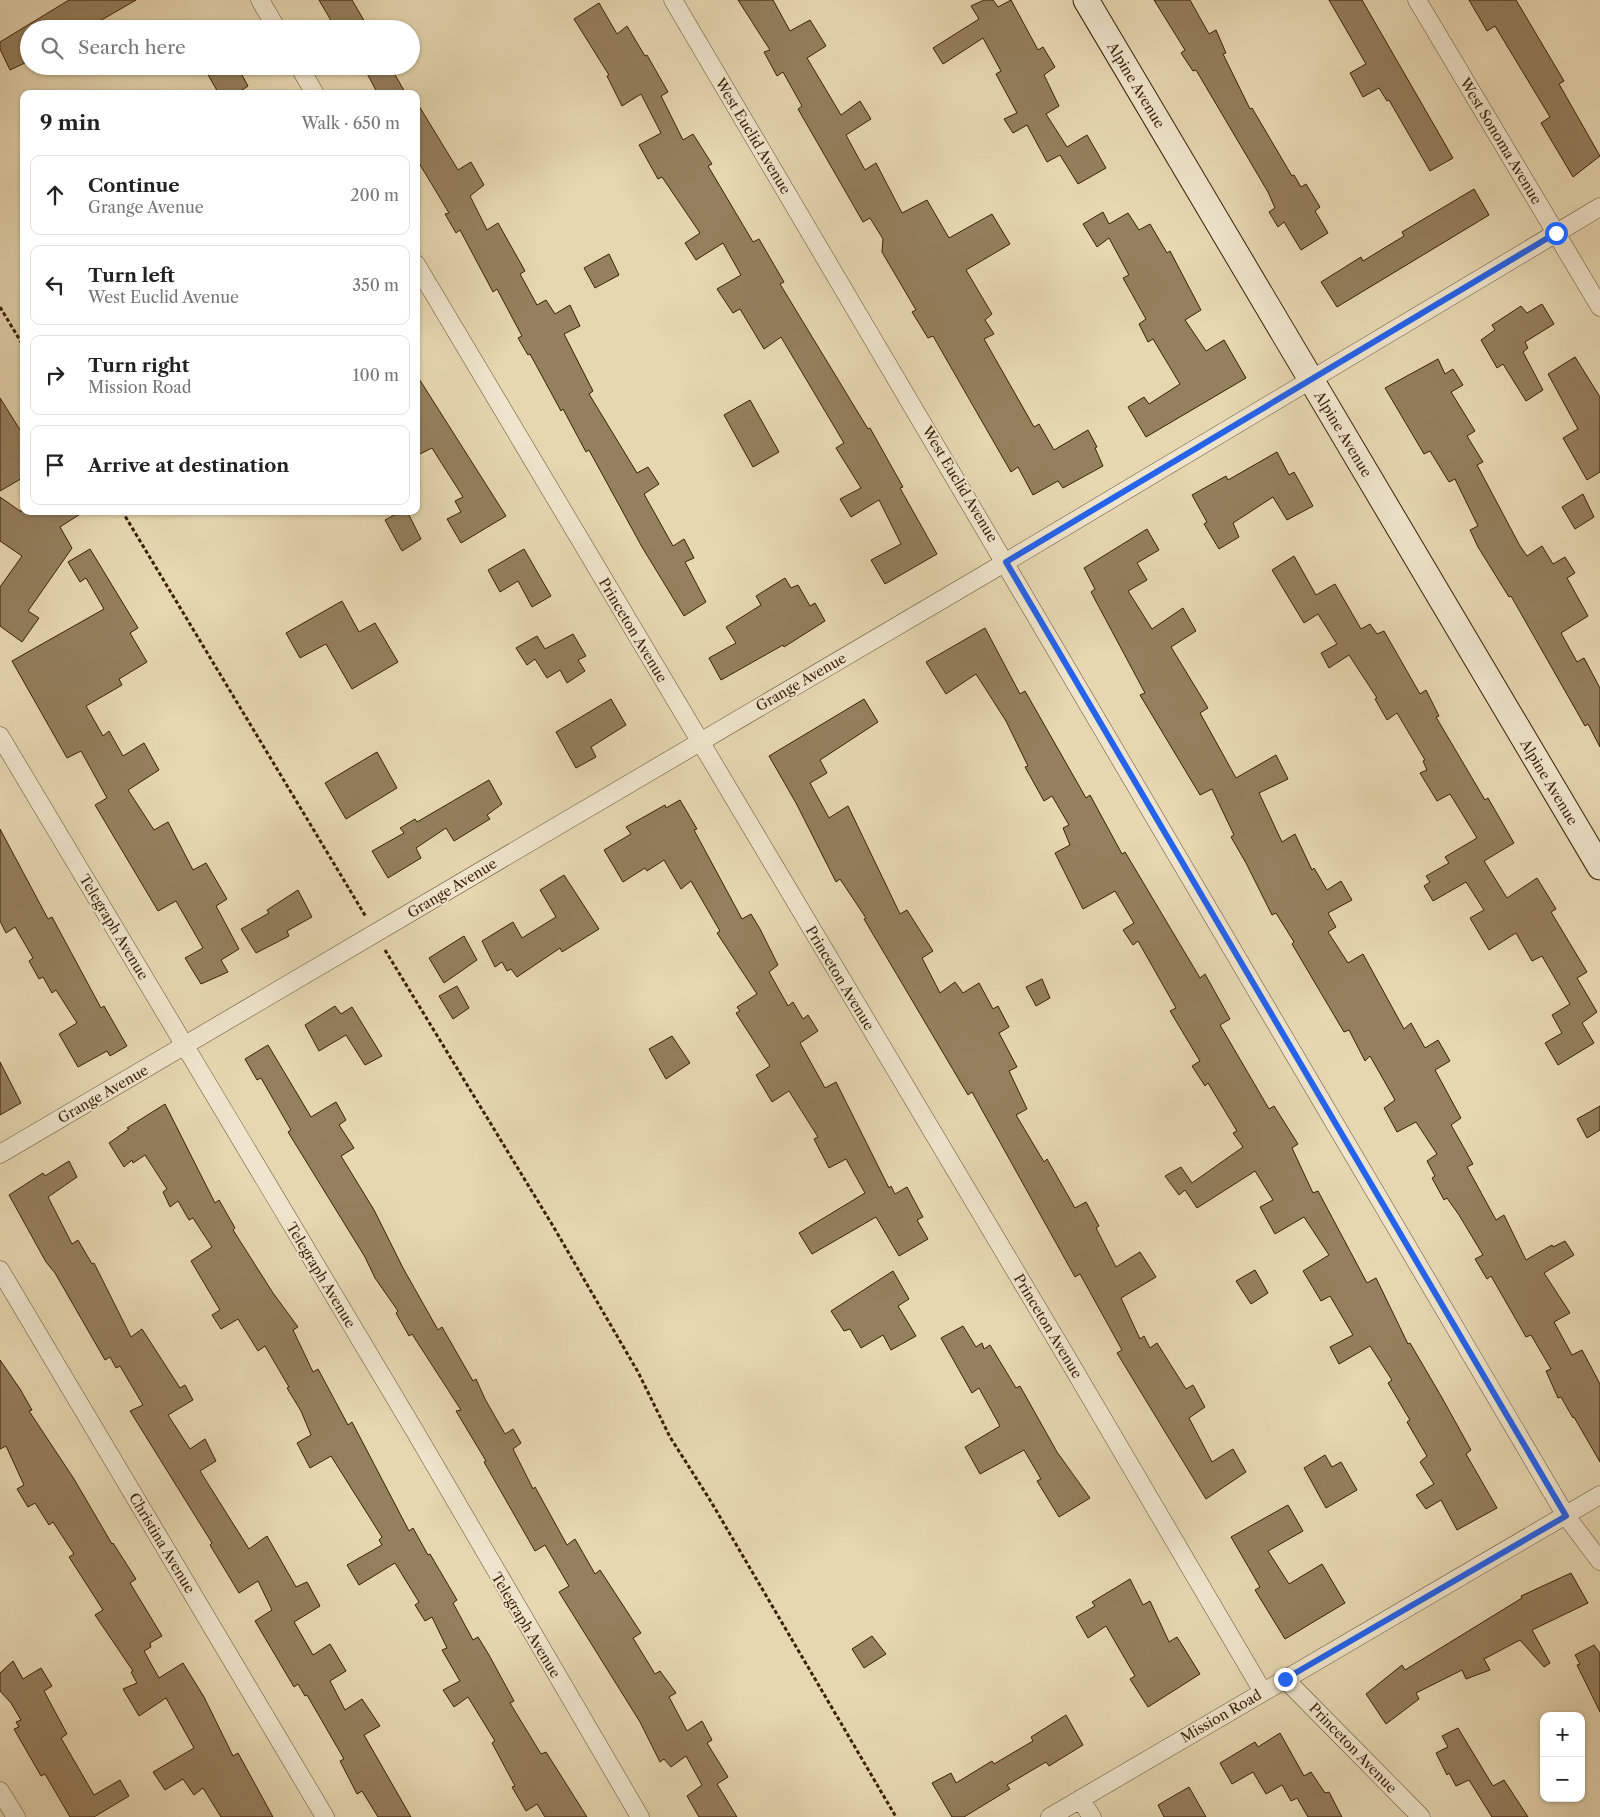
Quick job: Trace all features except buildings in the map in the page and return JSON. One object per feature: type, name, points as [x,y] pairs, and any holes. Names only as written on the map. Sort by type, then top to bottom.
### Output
[{"type":"street","points":[[260,0],[272,20]]},
{"type":"street","name":"West Euclid Avenue","points":[[673,0],[1006,562],[1566,1516],[1600,1560]]},
{"type":"street","name":"Alpine Avenue","points":[[1086,0],[1600,867]]},
{"type":"street","name":"West Sonoma Avenue","points":[[1417,0],[1600,307]]},
{"type":"street","points":[[304,75],[313,90]]},
{"type":"street","name":"Grange Avenue","points":[[0,1154],[1006,562],[1600,207]]},
{"type":"street","name":"Princeton Avenue","points":[[420,271],[1069,1361],[1263,1692]]},
{"type":"street","name":"Telegraph Avenue","points":[[0,736],[416,1434],[640,1817]]},
{"type":"street","name":"Christina Avenue","points":[[0,1270],[325,1817]]},
{"type":"street","name":"Mission Road","points":[[1050,1817],[1600,1495]]},
{"type":"street","name":"Princeton Avenue","points":[[1285,1679],[1421,1817]]},
{"type":"street","points":[[0,1791],[16,1817]]},
{"type":"street","points":[[1080,1799],[1092,1817]]},
{"type":"path","points":[[0,307],[20,340]]},
{"type":"path","points":[[124,515],[363,913],[378,933],[389,958],[548,1217],[638,1372],[670,1437],[710,1500],[896,1817]]},
{"type":"route","points":[[1285,1679],[1566,1516],[1006,562],[1556,233]]}]
